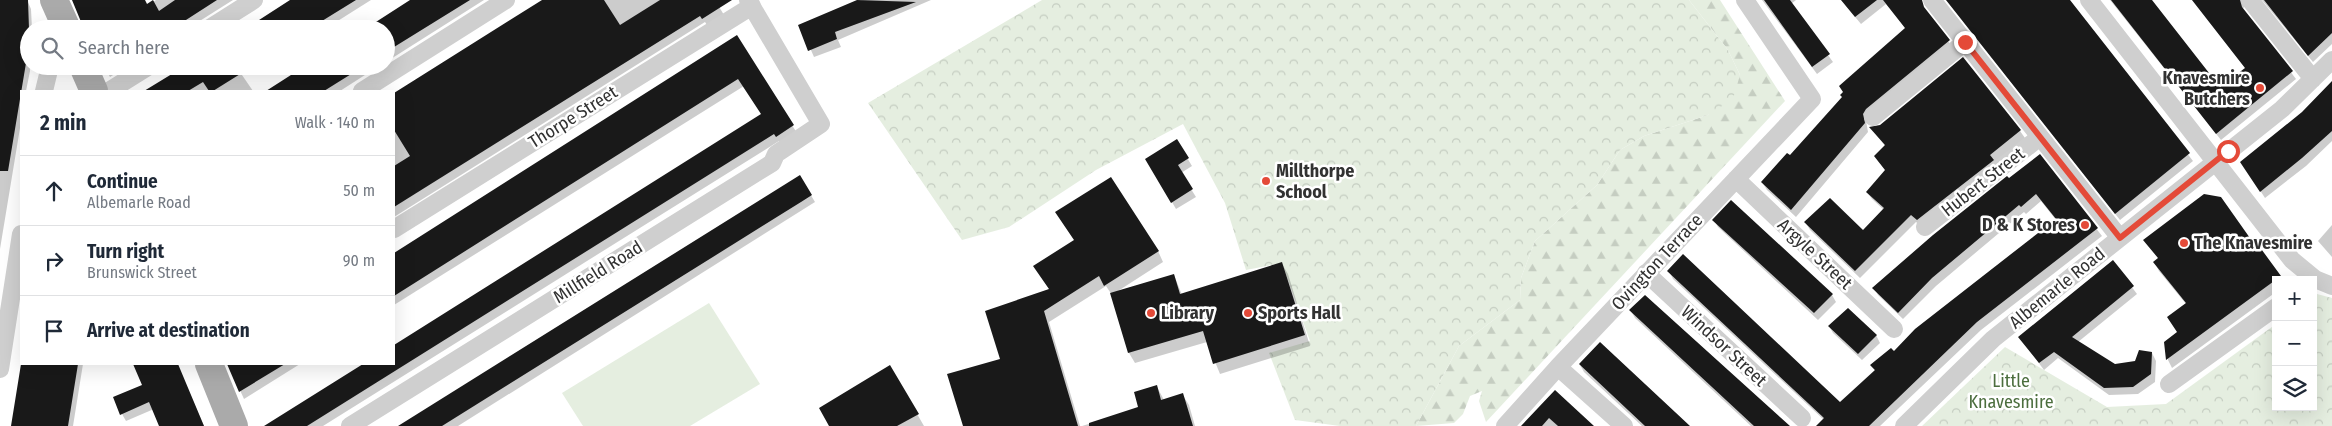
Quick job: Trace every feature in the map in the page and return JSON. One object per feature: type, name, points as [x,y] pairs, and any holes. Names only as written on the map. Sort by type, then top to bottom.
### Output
[{"type":"main road","points":[[54,0],[63,20]]},
{"type":"main road","points":[[87,75],[94,90]]},
{"type":"main road","points":[[209,365],[234,426]]},
{"type":"street","points":[[222,20],[254,0]]},
{"type":"street","points":[[395,70],[506,0]]},
{"type":"street","name":"Ovington Terrace","points":[[1505,426],[1558,366],[1812,99],[1745,0]]},
{"type":"street","points":[[1932,0],[2120,238]]},
{"type":"street","points":[[2089,0],[2292,260],[2324,282]]},
{"type":"street","points":[[2250,0],[2313,79]]},
{"type":"street","name":"Millfield Road","points":[[350,426],[772,163],[776,154],[822,124],[750,3]]},
{"type":"street","name":"Thorpe Street","points":[[395,228],[750,3]]},
{"type":"street","points":[[1873,117],[1965,42]]},
{"type":"street","name":"Albemarle Road","points":[[1904,426],[1993,339],[2214,161],[2282,109],[2332,60]]},
{"type":"street","points":[[44,90],[48,75]]},
{"type":"street","points":[[111,90],[135,75]]},
{"type":"street","points":[[364,90],[387,75]]},
{"type":"street","name":"Hubert Street","points":[[1925,227],[2040,137]]},
{"type":"street","name":"Argyle Street","points":[[1736,179],[1894,329]]},
{"type":"street","points":[[0,369],[20,240]]},
{"type":"street","name":"Windsor Street","points":[[1646,273],[1802,418]]},
{"type":"street","points":[[2169,384],[2272,310]]},
{"type":"street","points":[[1558,366],[1624,426]]},
{"type":"green space","points":[[1042,0],[1689,0],[1728,50],[1740,75],[1733,99],[1708,115],[1644,136],[1620,150],[1597,185],[1535,241],[1521,278],[1520,300],[1459,346],[1416,426],[1340,426],[1295,420],[1269,353],[1310,341],[1282,263],[1246,270],[1225,203],[1183,124],[1096,170],[1009,227],[962,240],[868,103]]},
{"type":"green space","points":[[1689,0],[1720,0],[1785,101],[1486,422],[1479,401],[1482,391],[1470,396],[1463,414],[1454,423],[1416,426],[1459,346],[1520,300],[1521,278],[1535,241],[1597,185],[1620,150],[1644,136],[1708,115],[1740,75],[1728,50]]},
{"type":"green space","name":"Little Knavesmire","points":[[2317,294],[2332,298],[2332,426],[1922,426],[2005,347],[2107,407],[2166,404],[2272,327],[2272,411],[2317,411]]},
{"type":"green space","points":[[709,303],[760,384],[690,426],[583,426],[562,393]]},
{"type":"building","points":[[0,0],[28,0],[29,20],[20,20],[20,75],[24,75],[8,171],[0,171]]},
{"type":"building","points":[[72,0],[145,0],[147,4],[153,0],[159,11],[175,0],[217,0],[186,20],[80,20]]},
{"type":"building","points":[[290,0],[356,0],[324,20],[259,20]]},
{"type":"building","points":[[410,0],[470,0],[395,46],[395,20],[379,20]]},
{"type":"building","points":[[542,0],[604,0],[620,25],[660,0],[732,0],[702,19],[700,16],[395,206],[395,165],[410,156],[395,132],[395,92]]},
{"type":"building","points":[[857,0],[916,2],[835,32],[837,39],[808,51],[798,25]]},
{"type":"building","points":[[1764,0],[1790,0],[1830,54],[1812,67]]},
{"type":"building","points":[[1841,0],[1877,0],[1855,17]]},
{"type":"building","points":[[1883,0],[1922,0],[1924,7],[1950,40],[1866,109],[1863,114],[1865,123],[1791,210],[1761,182],[1787,153],[1790,155],[1842,97],[1840,95],[1843,92],[1839,86],[1905,28]]},
{"type":"building","points":[[1946,0],[2070,0],[2190,153],[2115,214]]},
{"type":"building","points":[[2111,0],[2152,0],[2220,87],[2245,68],[2192,0],[2240,0],[2242,7],[2293,71],[2216,134]]},
{"type":"building","points":[[2264,0],[2332,0],[2332,33],[2308,56]]},
{"type":"building","points":[[737,35],[794,125],[776,137],[774,134],[307,426],[264,426],[361,365],[395,365],[395,344],[761,114],[738,79],[395,295],[395,252]]},
{"type":"building","points":[[1963,57],[2021,130],[1990,155],[1994,160],[1917,220],[1911,215],[1855,271],[1804,222],[1830,198],[1863,230],[1884,208],[1866,192],[1885,170],[1874,156],[1885,145],[1869,127],[1880,125]]},
{"type":"building","points":[[170,75],[239,75],[215,90],[208,90],[203,82],[190,90],[146,90]]},
{"type":"building","points":[[291,75],[350,75],[326,90],[268,90]]},
{"type":"building","points":[[2332,81],[2332,131],[2260,192],[2240,162],[2302,112]]},
{"type":"building","points":[[1177,139],[1189,158],[1178,165],[1193,189],[1171,203],[1145,159]]},
{"type":"building","points":[[2040,154],[2098,228],[1977,322],[1869,426],[1816,426],[1824,418],[1667,271],[1683,254],[1840,402],[1875,370],[1870,365],[1891,348],[1894,351],[1915,329],[2056,219],[2036,194],[2021,207],[2019,205],[1932,278],[1898,313],[1872,288],[1933,235],[2007,176],[2009,178]]},
{"type":"building","points":[[800,175],[812,195],[801,202],[442,426],[398,426]]},
{"type":"building","points":[[1111,177],[1159,251],[1104,286],[1099,276],[1044,311],[1078,426],[963,426],[947,374],[1000,359],[985,311],[1049,289],[1033,266],[1074,240],[1055,212]]},
{"type":"building","points":[[2204,194],[2221,197],[2257,248],[2259,246],[2281,276],[2272,276],[2272,283],[2166,360],[2164,342],[2177,332],[2167,317],[2186,303],[2153,262],[2158,258],[2143,240]]},
{"type":"building","points":[[1731,200],[1833,294],[1814,313],[1712,220]]},
{"type":"building","points":[[2113,260],[2134,286],[2072,337],[2115,364],[2135,361],[2139,350],[2152,352],[2151,374],[2133,387],[2104,388],[2054,352],[2039,363],[2018,337]]},
{"type":"building","name":"Sports Hall","points":[[1282,262],[1305,335],[1213,364],[1203,331],[1128,353],[1110,293],[1174,274],[1180,294]]},
{"type":"building","points":[[1645,295],[1790,426],[1754,426],[1629,310]]},
{"type":"building","points":[[1848,308],[1877,335],[1858,354],[1828,326]]},
{"type":"building","points":[[1600,342],[1690,426],[1645,426],[1579,364]]},
{"type":"building","points":[[21,365],[78,365],[68,426],[11,426]]},
{"type":"building","points":[[133,365],[178,365],[204,426],[159,426],[149,402],[120,415],[113,397],[142,385]]},
{"type":"building","points":[[227,365],[283,365],[239,392]]},
{"type":"building","points":[[890,365],[919,414],[897,426],[829,426],[819,408]]},
{"type":"building","points":[[1157,385],[1161,400],[1183,393],[1193,426],[1089,426],[1089,423],[1138,407],[1134,392]]},
{"type":"building","points":[[1555,390],[1594,426],[1558,426],[1549,418],[1542,426],[1521,426]]},
{"type":"place","name":"Knavesmire Butchers","points":[[2260,88]]},
{"type":"place","name":"Millthorpe School","points":[[1266,181]]},
{"type":"place","name":"D & K Stores","points":[[2085,225]]},
{"type":"place","name":"The Knavesmire","points":[[2184,243]]},
{"type":"place","name":"Library","points":[[1151,313]]},
{"type":"place","name":"Sports Hall","points":[[1248,313]]},
{"type":"route","points":[[1965,42],[2120,238],[2228,151]]}]
